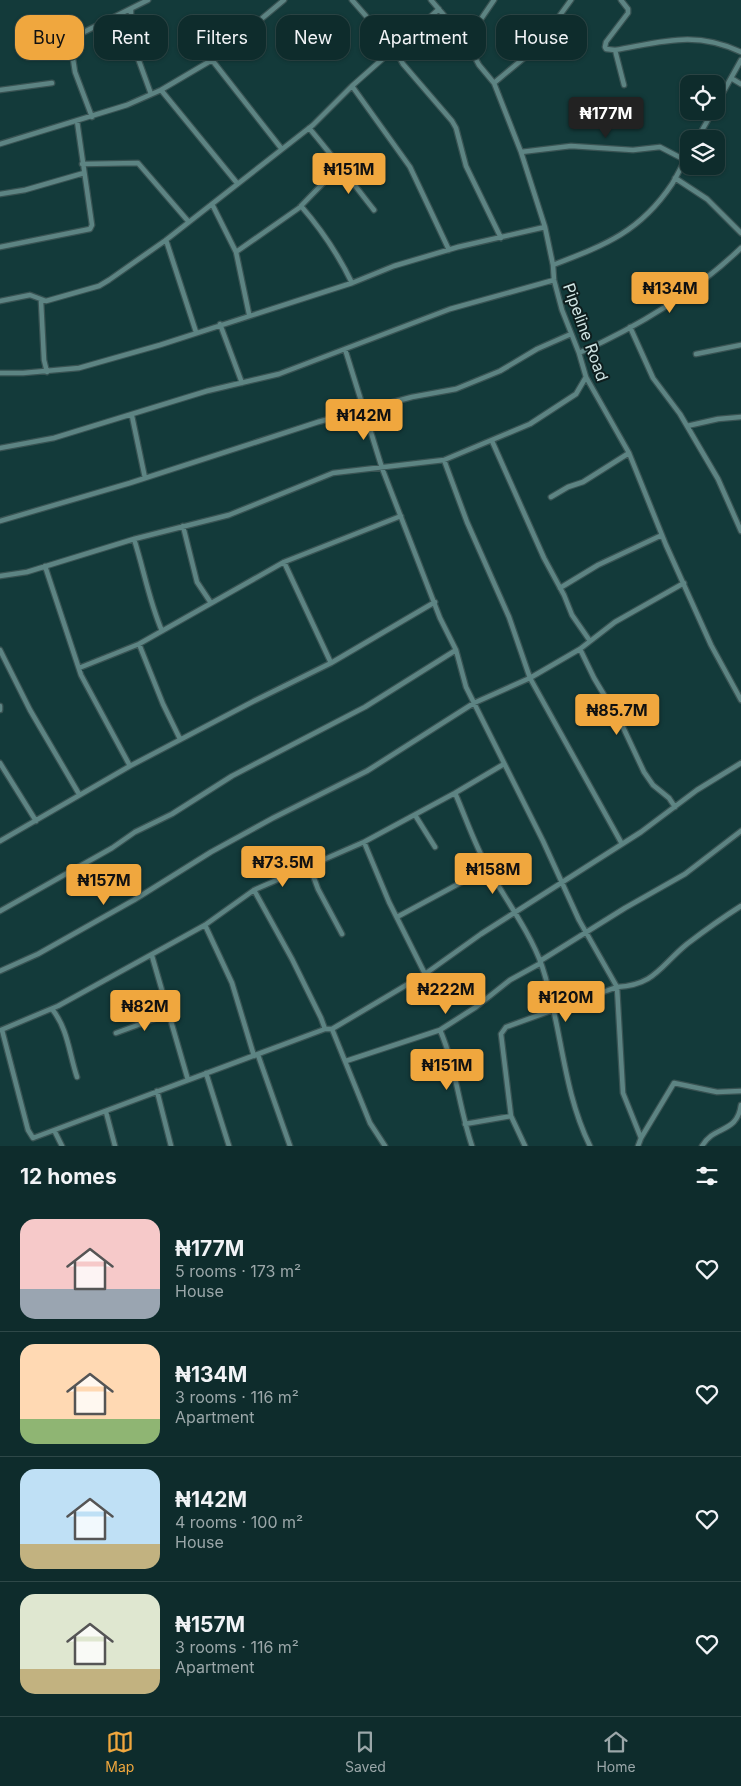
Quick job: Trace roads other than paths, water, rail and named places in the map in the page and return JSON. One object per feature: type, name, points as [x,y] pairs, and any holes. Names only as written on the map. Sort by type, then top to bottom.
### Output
[{"type":"street","points":[[84,32],[148,0]]},
{"type":"street","points":[[266,15],[284,0]]},
{"type":"street","points":[[352,0],[365,15]]},
{"type":"street","name":"Pipeline Road","points":[[431,0],[444,15]]},
{"type":"street","points":[[484,15],[494,0]]},
{"type":"street","points":[[494,83],[536,48],[571,0]]},
{"type":"street","points":[[621,0],[628,9],[628,13],[604,46],[606,50],[676,39],[700,38],[722,43],[741,52]]},
{"type":"street","points":[[432,15],[439,9]]},
{"type":"street","points":[[131,10],[132,39],[151,94]]},
{"type":"street","points":[[615,50],[624,85]]},
{"type":"street","points":[[73,60],[75,72],[92,117]]},
{"type":"street","points":[[0,144],[127,106],[161,90],[212,60],[281,148]]},
{"type":"street","points":[[0,301],[30,295],[41,301],[99,286],[166,240],[281,148],[309,128],[381,60]]},
{"type":"street","points":[[401,60],[456,128],[466,166],[501,238]]},
{"type":"street","name":"Pipeline Road","points":[[476,60],[494,83],[521,152],[545,227],[553,265],[554,280],[570,334],[579,353],[586,377],[629,454],[652,507],[662,536],[711,645],[741,700]]},
{"type":"street","points":[[725,89],[741,60]]},
{"type":"street","points":[[731,78],[741,84]]},
{"type":"street","points":[[0,90],[52,83]]},
{"type":"street","points":[[352,86],[410,167],[449,250]]},
{"type":"street","points":[[161,90],[237,183]]},
{"type":"street","points":[[0,247],[90,229],[93,221],[82,164],[77,121]]},
{"type":"street","points":[[309,128],[334,157],[339,167],[374,210]]},
{"type":"street","points":[[521,152],[570,146],[633,150],[660,147],[680,158]]},
{"type":"street","points":[[82,164],[138,163],[188,221]]},
{"type":"street","points":[[236,252],[301,206],[339,170],[339,167]]},
{"type":"street","points":[[553,265],[593,250],[629,231],[652,211],[680,168]]},
{"type":"street","points":[[0,194],[25,190],[84,173]]},
{"type":"street","points":[[675,178],[707,199],[741,233]]},
{"type":"street","points":[[212,204],[236,252],[249,314]]},
{"type":"street","points":[[301,206],[317,225],[342,263],[352,283]]},
{"type":"street","points":[[0,373],[47,372],[78,368],[160,345],[249,314],[352,283],[394,266],[449,250],[545,227]]},
{"type":"street","points":[[166,240],[196,332]]},
{"type":"street","points":[[579,353],[630,327],[694,286],[741,248]]},
{"type":"street","points":[[0,448],[54,438],[132,416],[207,391],[279,374],[450,309],[554,280]]},
{"type":"street","points":[[41,301],[44,360],[47,372]]},
{"type":"street","points":[[220,324],[242,383]]},
{"type":"street","points":[[630,327],[653,378],[687,426],[718,480],[741,531]]},
{"type":"street","points":[[0,521],[365,409],[456,389],[500,371],[537,349],[570,334]]},
{"type":"street","points":[[696,354],[741,346]]},
{"type":"street","points":[[345,349],[382,468],[440,618],[456,650],[460,671],[586,931],[617,987],[623,1093],[641,1138]]},
{"type":"street","points":[[0,576],[27,572],[134,539],[245,510],[333,473],[444,460],[492,442],[530,424],[576,394],[586,377]]},
{"type":"street","points":[[132,416],[145,478]]},
{"type":"street","points":[[687,426],[718,419],[741,417]]},
{"type":"street","points":[[492,442],[533,536],[572,615],[590,641]]},
{"type":"street","points":[[551,497],[568,487],[583,482],[629,454]]},
{"type":"street","points":[[444,460],[467,522],[509,617],[530,678],[622,844]]},
{"type":"street","points":[[79,668],[139,644],[284,562],[401,516]]},
{"type":"street","points":[[183,526],[197,582],[211,603]]},
{"type":"street","points":[[560,588],[598,565],[662,536]]},
{"type":"street","points":[[134,539],[144,570],[151,606],[162,631]]},
{"type":"street","points":[[284,562],[331,663]]},
{"type":"street","points":[[45,566],[79,668],[94,701],[130,766]]},
{"type":"street","points":[[0,972],[38,954],[134,900],[211,852],[273,818],[367,771],[474,703],[530,678],[580,649],[616,622],[684,584]]},
{"type":"street","points":[[0,841],[79,794],[180,739],[331,663],[435,602]]},
{"type":"street","points":[[139,644],[163,704],[180,739]]},
{"type":"street","points":[[580,649],[594,678],[622,725],[644,772],[653,786],[669,798],[675,807]]},
{"type":"street","points":[[0,650],[1,656],[30,710],[79,794]]},
{"type":"street","points":[[0,911],[112,848],[135,832],[172,814],[232,776],[365,708],[456,650]]},
{"type":"street","points":[[0,763],[36,821]]},
{"type":"street","points":[[32,1138],[55,1132],[157,1091],[332,1028],[425,974],[741,763]]},
{"type":"street","points":[[31,1146],[32,1138],[1,1030],[52,1009],[152,956],[205,925],[254,890],[364,842],[455,794],[504,764]]},
{"type":"street","points":[[455,794],[488,868],[541,962],[553,1009],[571,1099],[590,1146]]},
{"type":"street","points":[[415,815],[435,847]]},
{"type":"street","points":[[346,1061],[440,1030],[476,1007],[510,980],[541,962],[586,931],[686,874],[741,831]]},
{"type":"street","points":[[364,842],[397,917],[425,974]]},
{"type":"street","points":[[310,867],[315,883],[342,934]]},
{"type":"street","points":[[397,917],[488,868]]},
{"type":"street","points":[[254,890],[296,967],[325,1029]]},
{"type":"street","points":[[525,1146],[511,1116],[501,1034],[512,1023],[617,987],[634,986],[658,974],[686,946],[741,906]]},
{"type":"street","points":[[205,925],[232,983],[256,1056],[290,1146]]},
{"type":"street","points":[[152,956],[188,1080]]},
{"type":"street","points":[[52,1009],[60,1019],[66,1035],[77,1078]]},
{"type":"street","points":[[116,1033],[168,1014]]},
{"type":"street","points":[[332,1028],[370,1123],[384,1146]]},
{"type":"street","points":[[440,1030],[450,1051],[465,1124],[472,1146]]},
{"type":"street","points":[[206,1073],[229,1146]]},
{"type":"street","points":[[638,1146],[674,1083],[717,1092],[741,1091]]},
{"type":"street","points":[[157,1091],[171,1146]]},
{"type":"street","points":[[702,1146],[711,1134],[726,1129],[736,1122],[741,1106]]},
{"type":"street","points":[[106,1112],[115,1146]]},
{"type":"street","points":[[465,1124],[511,1116]]},
{"type":"street","points":[[55,1132],[62,1146]]}]
